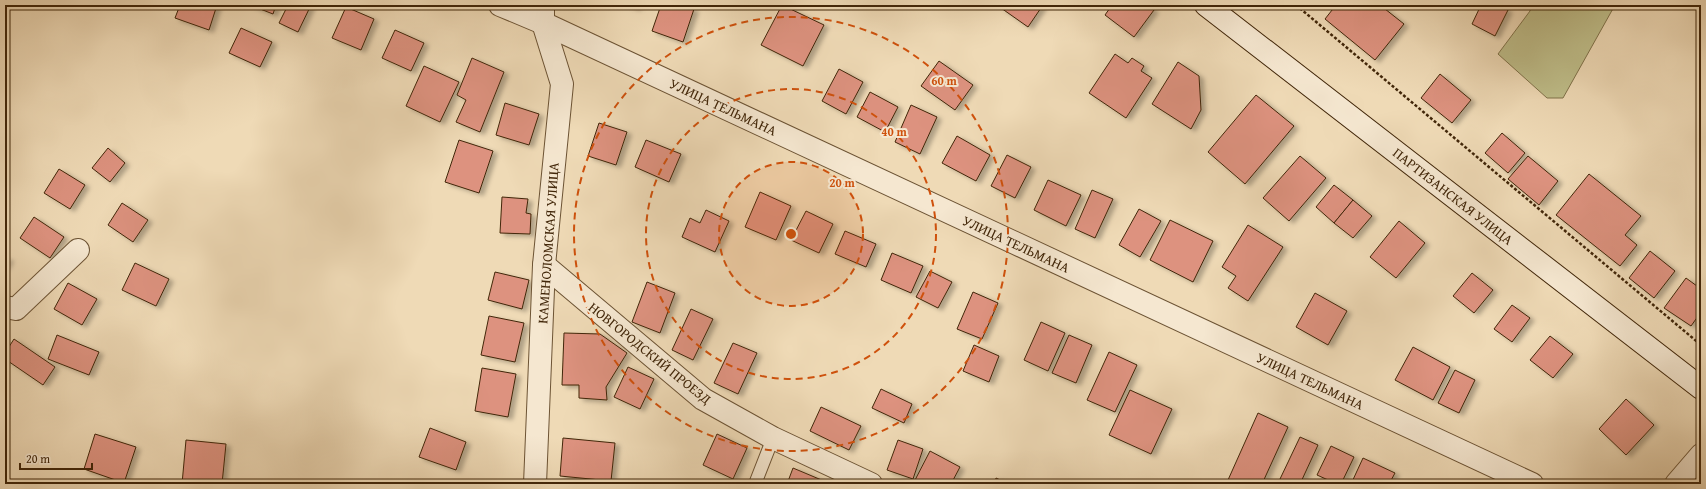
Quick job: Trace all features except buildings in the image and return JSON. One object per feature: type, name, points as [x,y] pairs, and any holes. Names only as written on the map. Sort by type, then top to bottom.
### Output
[{"type":"street","name":"УЛИЦА ТЕЛЬМАНА","points":[[500,5],[543,14],[1532,484]]},
{"type":"street","name":"ПАРТИЗАНСКАЯ УЛИЦА","points":[[1206,5],[1701,388]]},
{"type":"street","name":"КАМЕНОЛОМСКАЯ УЛИЦА","points":[[534,484],[544,264],[562,84],[543,14]]},
{"type":"street","points":[[5,307],[16,309],[78,250]]},
{"type":"street","name":"НОВГОРОДСКИЙ ПРОЕЗД","points":[[544,264],[703,399],[773,438],[871,484]]},
{"type":"street","points":[[1676,484],[1701,455]]},
{"type":"lane","points":[[755,484],[773,438]]},
{"type":"path","points":[[1296,5],[1701,344]]},
{"type":"shaded area","points":[[1531,5],[1615,5],[1563,98],[1547,98],[1498,54],[1530,11]]}]
